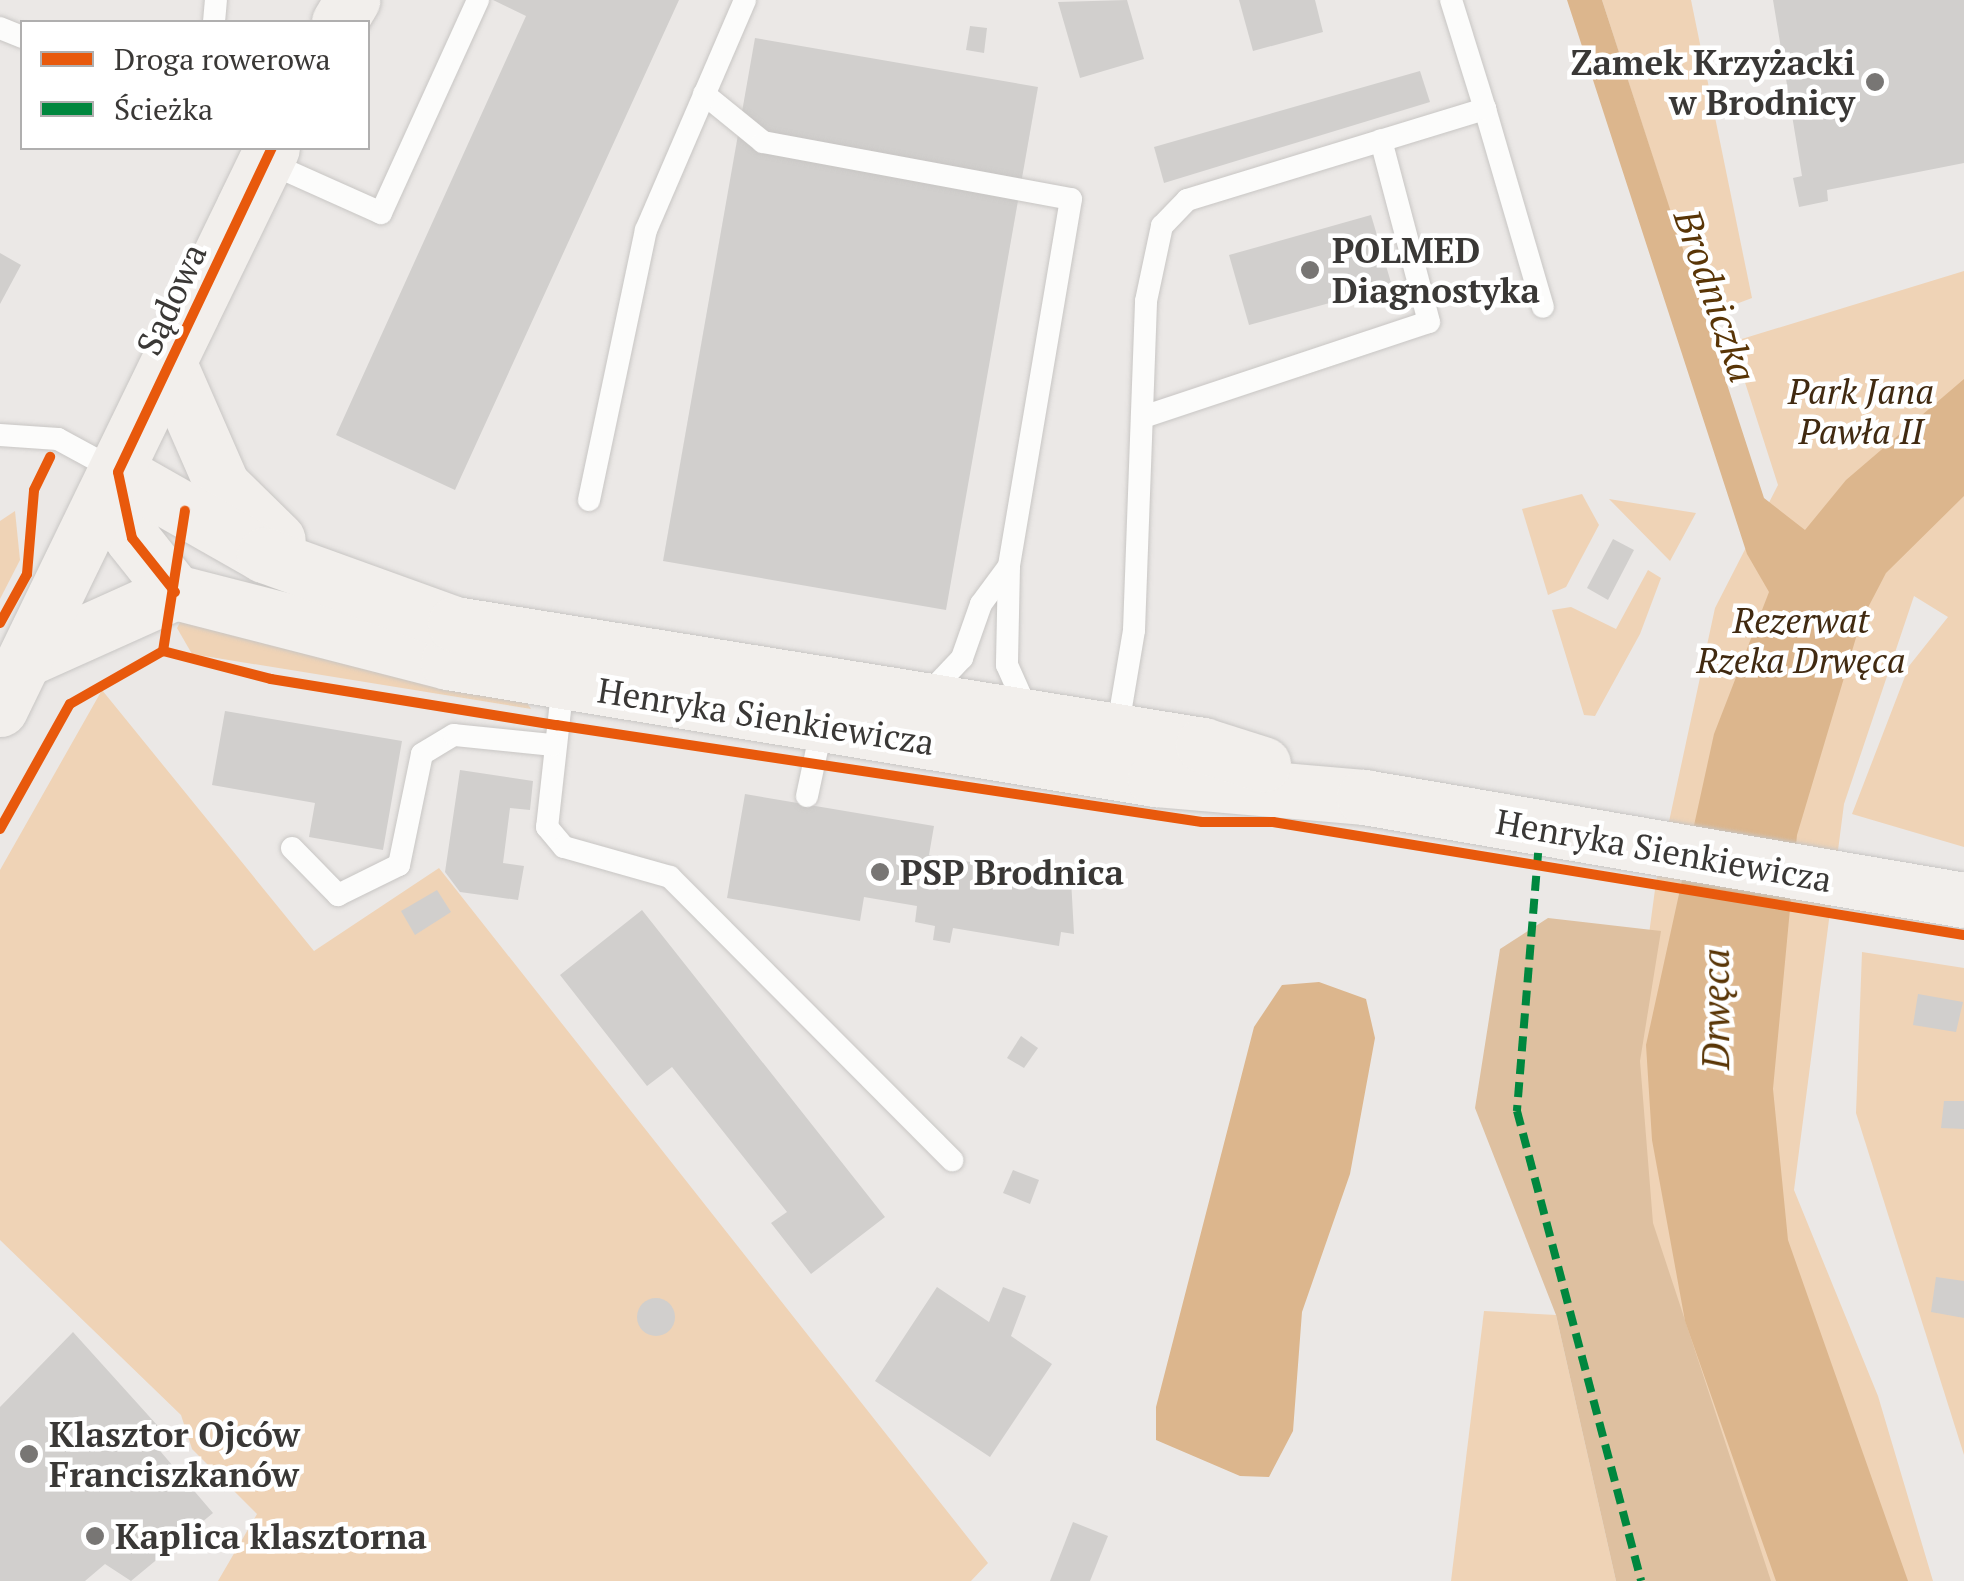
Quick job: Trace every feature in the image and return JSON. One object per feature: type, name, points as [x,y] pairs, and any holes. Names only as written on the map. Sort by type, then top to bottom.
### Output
[{"type":"main road","name":"Sądowa","points":[[0,709],[170,366],[269,154]]},
{"type":"main road","name":"Henryka Sienkiewicza","points":[[170,366],[206,455],[243,515],[343,583]]},
{"type":"main road","name":"Henryka Sienkiewicza","points":[[118,472],[264,555],[567,663]]},
{"type":"main road","points":[[26,659],[175,592],[132,538],[118,472]]},
{"type":"main road","name":"Henryka Sienkiewicza","points":[[175,592],[825,706],[1155,779],[1364,797],[1964,900]]},
{"type":"main road","name":"Henryka Sienkiewicza","points":[[825,706],[920,700],[1203,745],[1364,797]]},
{"type":"lane","points":[[269,154],[381,213],[478,0]]},
{"type":"lane","points":[[589,500],[646,230],[745,0]]},
{"type":"lane","points":[[1451,0],[1544,307]]},
{"type":"lane","points":[[704,94],[763,142],[1071,200],[1009,566],[1007,665],[1034,718]]},
{"type":"lane","points":[[1117,731],[1134,630],[1146,301],[1162,226],[1187,200],[1484,109]]},
{"type":"lane","points":[[1143,417],[1429,322],[1381,140]]},
{"type":"lane","points":[[0,435],[58,439],[118,472]]},
{"type":"lane","points":[[920,700],[946,682],[1009,566]]},
{"type":"lane","points":[[567,663],[543,802],[564,848],[670,876],[952,1160]]},
{"type":"lane","points":[[807,796],[825,706]]},
{"type":"lane","points":[[292,848],[338,895],[399,865],[422,754],[454,735],[552,744]]},
{"type":"green space","points":[[1602,0],[1691,0],[1752,298],[1704,316]]},
{"type":"green space","name":"Rezerwat Rzeka Drwęca","points":[[1964,271],[1964,847],[1852,814],[1909,666],[1948,617],[1914,596],[1844,804],[1794,1190],[1878,1396],[1933,1581],[1763,1581],[1639,1231],[1633,1053],[1656,882],[1715,608],[1778,485],[1732,342]]},
{"type":"green space","points":[[1582,494],[1599,525],[1566,587],[1548,595],[1522,509]]},
{"type":"green space","points":[[1609,499],[1658,507],[1696,513],[1670,561]]},
{"type":"green space","points":[[15,511],[20,560],[0,599],[0,521]]},
{"type":"green space","points":[[1648,570],[1661,578],[1640,634],[1595,716],[1584,715],[1552,610],[1571,607],[1616,629]]},
{"type":"green space","points":[[185,613],[521,693],[531,709],[192,654],[177,628]]},
{"type":"green space","points":[[102,690],[314,951],[439,868],[988,1563],[971,1581],[218,1581],[257,1514],[192,1449],[181,1415],[0,1240],[0,870]]},
{"type":"green space","points":[[1862,952],[1964,968],[1964,1455],[1856,1113]]},
{"type":"green space","points":[[1484,1311],[1556,1315],[1616,1581],[1451,1581]]},
{"type":"shaded area","points":[[1548,918],[1661,931],[1640,1061],[1653,1223],[1771,1581],[1616,1581],[1556,1315],[1475,1108],[1500,949]]},
{"type":"water","name":"Rezerwat Rzeka Drwęca","points":[[1567,0],[1602,0],[1764,498],[1805,530],[1846,480],[1964,379],[1964,496],[1886,573],[1861,621],[1797,835],[1773,1089],[1788,1240],[1908,1581],[1776,1581],[1685,1321],[1652,1140],[1646,1045],[1714,734],[1769,592],[1747,554]]},
{"type":"water","points":[[1319,982],[1366,999],[1375,1038],[1350,1174],[1302,1312],[1293,1431],[1269,1477],[1240,1476],[1156,1440],[1156,1407],[1254,1027],[1282,985]]},
{"type":"building","points":[[493,0],[679,0],[455,490],[336,435],[526,16]]},
{"type":"building","points":[[1127,0],[1144,59],[1080,78],[1058,2]]},
{"type":"building","points":[[1239,0],[1315,0],[1323,32],[1253,51]]},
{"type":"building","name":"Zamek Krzyżacki w Brodnicy","points":[[1773,0],[1964,0],[1964,163],[1827,190],[1828,201],[1799,207],[1793,178],[1802,176]]},
{"type":"building","points":[[970,26],[987,28],[984,53],[966,50]]},
{"type":"building","points":[[755,38],[1038,87],[946,610],[663,561]]},
{"type":"building","points":[[1420,71],[1430,102],[1164,183],[1154,147]]},
{"type":"building","name":"POLMED Diagnostyka","points":[[1371,215],[1392,286],[1249,325],[1229,255]]},
{"type":"building","points":[[0,253],[21,265],[0,304]]},
{"type":"building","points":[[1613,539],[1634,550],[1608,600],[1587,588]]},
{"type":"building","points":[[225,711],[402,741],[383,850],[309,837],[315,803],[212,785]]},
{"type":"building","points":[[460,770],[533,781],[530,810],[510,808],[503,863],[524,866],[518,900],[460,892],[445,872]]},
{"type":"building","name":"PSP Brodnica","points":[[745,794],[934,826],[929,855],[1071,879],[1074,934],[1061,932],[1059,946],[953,928],[950,943],[933,940],[935,926],[915,922],[917,906],[864,897],[860,921],[727,898]]},
{"type":"building","points":[[437,890],[451,912],[415,935],[401,911]]},
{"type":"building","points":[[642,910],[885,1217],[811,1274],[771,1223],[787,1212],[672,1067],[647,1086],[560,975]]},
{"type":"building","points":[[1918,994],[1963,1002],[1956,1032],[1913,1025]]},
{"type":"building","points":[[1021,1036],[1038,1048],[1024,1068],[1007,1058]]},
{"type":"building","points":[[1944,1101],[1964,1101],[1964,1129],[1941,1128]]},
{"type":"building","points":[[1013,1170],[1039,1180],[1030,1204],[1003,1193]]},
{"type":"building","points":[[1936,1277],[1964,1281],[1964,1318],[1931,1312]]},
{"type":"building","points":[[937,1287],[989,1322],[1003,1287],[1026,1296],[1011,1336],[1052,1364],[990,1457],[875,1381]]},
{"type":"building","points":[[656,1298],[669,1304],[675,1317],[669,1330],[656,1336],[643,1330],[637,1317],[643,1304]]},
{"type":"building","points":[[73,1332],[166,1435],[161,1452],[213,1513],[131,1581],[105,1564],[85,1581],[0,1581],[0,1407]]},
{"type":"building","points":[[1073,1522],[1108,1536],[1090,1581],[1050,1581]]},
{"type":"marked path","points":[[1540,830],[1517,1111],[1641,1581]]},
{"type":"cycle path","points":[[175,592],[132,538],[118,472],[271,150]]},
{"type":"cycle path","points":[[0,623],[27,574],[34,490],[50,457]]},
{"type":"cycle path","points":[[0,829],[70,704],[163,651],[185,511]]},
{"type":"cycle path","points":[[163,651],[271,679],[556,725],[1202,822],[1273,822],[1964,935]]},
{"type":"place","name":"Zamek Krzyżacki w Brodnicy","points":[[1875,82]]},
{"type":"place","name":"POLMED Diagnostyka","points":[[1310,270]]},
{"type":"place","name":"PSP Brodnica","points":[[880,872]]},
{"type":"place","name":"Klasztor Ojców Franciszkanów","points":[[29,1454]]},
{"type":"place","name":"Kaplica klasztorna","points":[[95,1536]]},
{"type":"water label","name":"Brodniczka","points":[[1715,296]]},
{"type":"water label","name":"Drwęca","points":[[1716,1009]]},
{"type":"park label","name":"Park Jana Pawła II","points":[[1861,411]]}]
